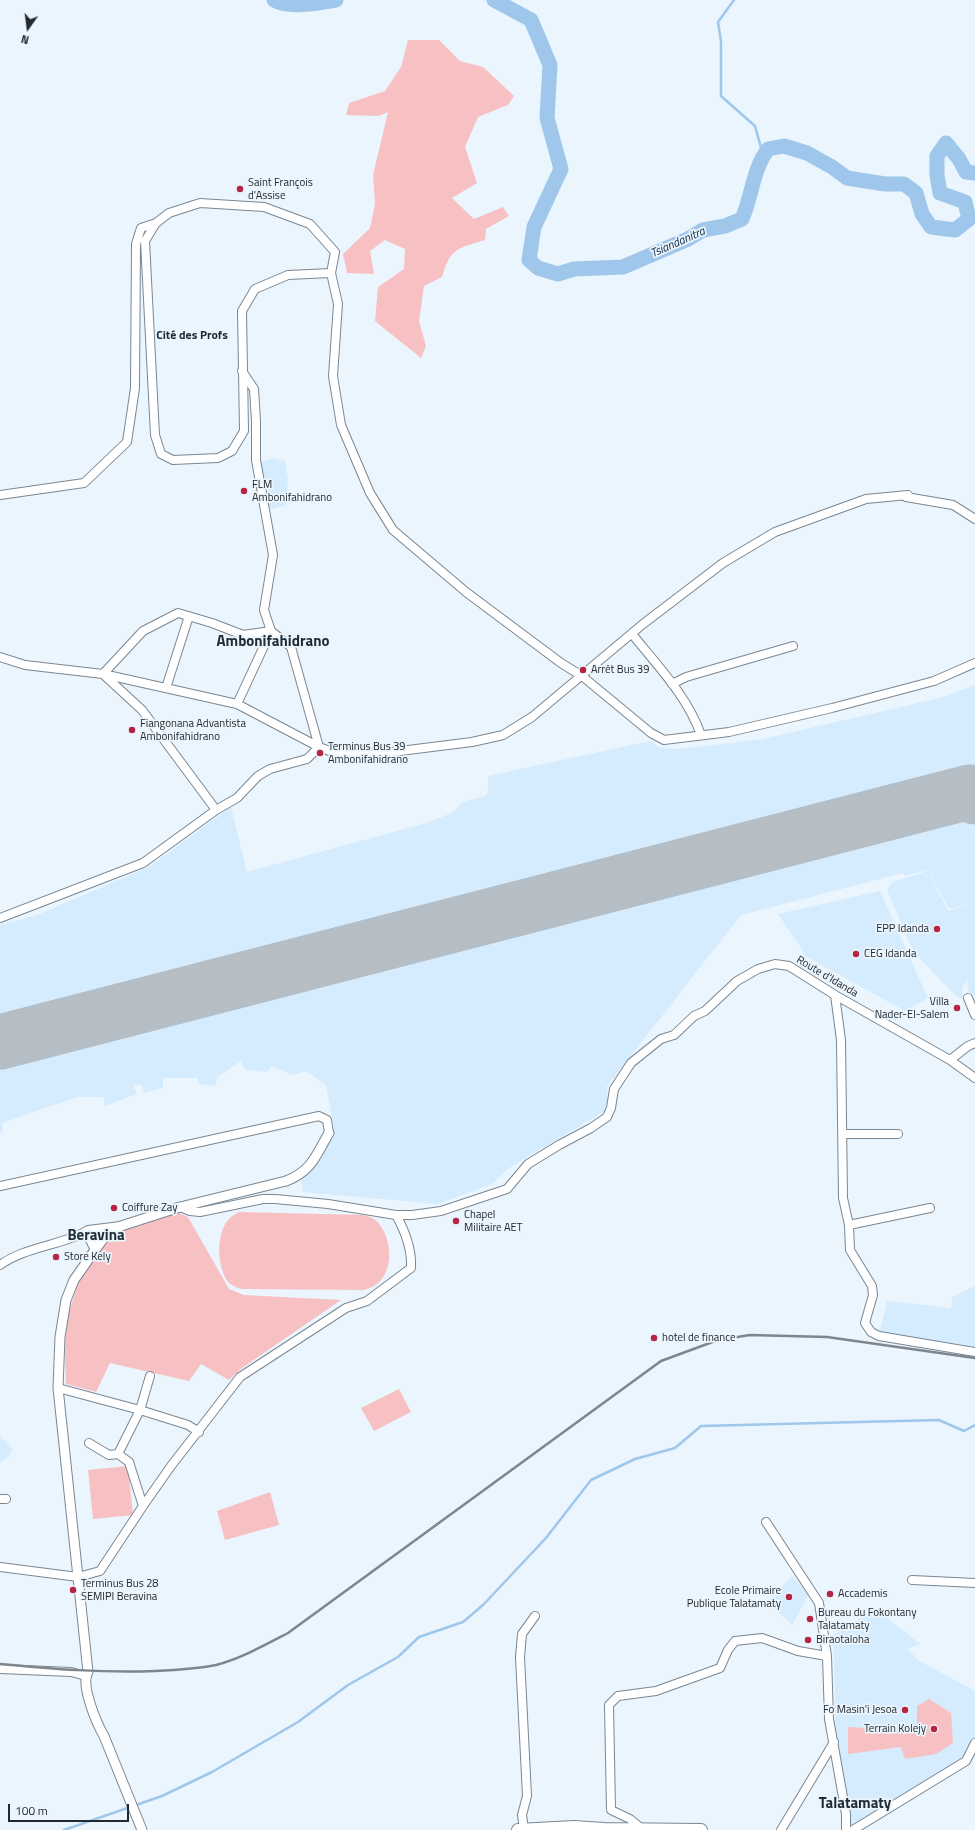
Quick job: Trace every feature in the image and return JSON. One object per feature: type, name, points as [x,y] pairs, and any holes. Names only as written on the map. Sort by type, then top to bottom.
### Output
[{"type":"main road","points":[[521,1830],[574,1827],[603,1829],[641,1828],[701,1830]]},
{"type":"street","points":[[0,495],[84,483],[127,442],[135,388],[136,244],[141,228],[156,223],[169,213],[200,203],[264,207],[310,224],[335,252],[332,273],[338,304],[333,376],[341,425],[370,493],[393,530],[466,592],[561,663],[582,676],[651,733],[664,740],[751,727],[934,681],[975,663]]},
{"type":"street","points":[[156,223],[145,240],[155,436],[161,454],[173,460],[218,458],[232,451],[244,431],[242,311],[255,289],[288,275],[332,273]]},
{"type":"street","points":[[242,370],[254,389],[256,460],[273,555],[264,610],[271,631],[291,647],[319,747]]},
{"type":"street","points":[[0,657],[25,665],[103,674],[237,704],[319,747],[332,752],[368,755],[472,742],[503,735],[532,717],[632,634],[723,563],[776,532],[866,499],[908,495],[906,497],[954,505],[975,519]]},
{"type":"street","points":[[103,674],[143,631],[178,613],[212,623],[243,635],[271,631]]},
{"type":"street","points":[[166,688],[189,616]]},
{"type":"street","points":[[237,704],[271,631]]},
{"type":"street","points":[[632,634],[672,684],[696,721],[701,735]]},
{"type":"street","points":[[672,684],[686,677],[793,646]]},
{"type":"street","points":[[103,674],[142,710],[216,810]]},
{"type":"street","points":[[0,918],[144,863],[216,810],[238,798],[258,776],[270,769],[307,759],[319,747]]},
{"type":"street","name":"Route d'Idanda","points":[[180,1206],[190,1211],[200,1212],[263,1199],[276,1199],[328,1204],[396,1215],[441,1211],[507,1189],[528,1164],[591,1128],[607,1117],[611,1108],[614,1089],[631,1063],[661,1039],[674,1035],[694,1016],[705,1011],[737,981],[758,969],[775,964],[788,966],[835,995],[950,1060],[975,1078]]},
{"type":"street","points":[[835,995],[841,1040],[844,1134],[843,1198],[849,1225],[850,1250],[872,1286],[873,1295],[865,1323],[871,1332],[879,1336],[975,1352]]},
{"type":"street","points":[[968,998],[975,1015]]},
{"type":"street","points":[[950,1060],[968,1046],[975,1043]]},
{"type":"street","points":[[0,1186],[319,1116],[327,1120],[329,1133],[310,1165],[300,1176],[286,1181],[180,1206],[120,1226],[88,1230],[64,1241],[48,1244],[7,1260],[0,1265]]},
{"type":"street","points":[[844,1134],[898,1134]]},
{"type":"street","points":[[849,1225],[930,1208]]},
{"type":"street","points":[[0,1567],[78,1577],[100,1572],[143,1506],[240,1377],[346,1308],[367,1301],[411,1268],[411,1256],[402,1226],[396,1215]]},
{"type":"street","points":[[120,1226],[106,1235],[94,1250],[74,1280],[66,1300],[60,1337],[58,1388],[88,1672],[86,1676],[88,1694],[96,1723],[142,1830]]},
{"type":"street","points":[[80,1234],[89,1238],[94,1250]]},
{"type":"street","points":[[118,1454],[140,1410],[150,1376]]},
{"type":"street","points":[[58,1388],[140,1410],[188,1425],[198,1432]]},
{"type":"street","points":[[89,1443],[109,1455],[118,1454],[129,1462],[143,1506]]},
{"type":"street","points":[[766,1522],[819,1603],[827,1656],[829,1719],[834,1742],[834,1754],[846,1814],[846,1830]]},
{"type":"street","points":[[912,1580],[975,1583]]},
{"type":"street","points":[[521,1830],[522,1815],[527,1796],[520,1657],[522,1634],[535,1616]]},
{"type":"street","points":[[641,1828],[630,1819],[611,1810],[610,1705],[618,1696],[656,1691],[720,1668],[728,1650],[735,1641],[762,1638],[798,1652],[827,1656]]},
{"type":"street","points":[[0,1669],[71,1672],[86,1676]]},
{"type":"street","points":[[781,1830],[834,1742]]},
{"type":"street","points":[[852,1830],[966,1761],[975,1743]]},
{"type":"shaded area","points":[[408,40],[439,40],[460,61],[483,67],[514,96],[508,105],[478,117],[465,147],[477,183],[452,198],[474,219],[503,207],[509,216],[486,229],[485,240],[468,245],[452,254],[445,267],[442,277],[424,286],[419,321],[426,346],[421,358],[375,321],[378,287],[404,269],[405,249],[385,240],[370,251],[374,274],[347,273],[343,254],[370,228],[375,204],[373,175],[388,112],[379,116],[346,115],[349,103],[385,91],[401,67]]},
{"type":"shaded area","points":[[273,458],[285,461],[288,479],[285,506],[266,510],[257,463]]},
{"type":"shaded area","points":[[975,685],[975,994],[971,995],[967,987],[968,978],[962,987],[963,997],[958,998],[921,960],[911,946],[887,890],[892,882],[928,871],[948,911],[970,904],[949,909],[928,870],[904,876],[903,873],[741,915],[607,1086],[608,1109],[509,1168],[492,1184],[438,1204],[303,1192],[301,1178],[308,1174],[324,1149],[334,1127],[326,1085],[306,1071],[293,1075],[271,1066],[267,1072],[245,1070],[241,1061],[217,1077],[216,1086],[198,1084],[198,1078],[163,1078],[163,1088],[144,1093],[142,1084],[134,1086],[136,1094],[105,1106],[103,1097],[77,1097],[2,1123],[3,1132],[0,1133],[0,925],[37,915],[149,867],[231,807],[247,872],[426,823],[452,813],[462,802],[486,796],[488,791],[488,776],[650,741],[660,748],[679,749],[763,739],[944,697]]},
{"type":"shaded area","name":"CEG Idanda","points":[[880,891],[928,998],[905,1011],[805,956],[778,914]]},
{"type":"shaded area","points":[[174,1211],[188,1217],[229,1289],[244,1295],[341,1300],[242,1368],[229,1380],[201,1364],[189,1381],[110,1363],[96,1392],[66,1384],[66,1322],[76,1289],[89,1260],[110,1238],[129,1224]]},
{"type":"shaded area","points":[[239,1212],[363,1215],[374,1219],[384,1232],[389,1249],[388,1267],[385,1275],[377,1284],[364,1290],[241,1289],[236,1287],[230,1284],[225,1278],[219,1250],[222,1231],[226,1223],[232,1216]]},
{"type":"shaded area","points":[[975,1286],[975,1350],[879,1336],[887,1301],[951,1308],[952,1297]]},
{"type":"shaded area","points":[[399,1389],[411,1412],[374,1431],[361,1408]]},
{"type":"shaded area","points":[[0,1436],[13,1449],[9,1456],[0,1463]]},
{"type":"shaded area","points":[[128,1466],[133,1515],[93,1519],[88,1470]]},
{"type":"shaded area","points":[[270,1492],[279,1525],[225,1540],[217,1511]]},
{"type":"shaded area","name":"Ecole Primaire Publique Talatamaty","points":[[792,1576],[809,1594],[792,1625],[767,1601]]},
{"type":"shaded area","name":"Fo Masin'i Jesoa","points":[[876,1609],[920,1644],[907,1649],[921,1662],[975,1691],[975,1733],[963,1760],[848,1829],[836,1753],[834,1659],[832,1636]]},
{"type":"shaded area","name":"Terrain Kolejy","points":[[929,1699],[951,1713],[953,1743],[936,1754],[905,1759],[901,1747],[848,1754],[848,1727],[917,1731],[917,1706]]},
{"type":"waterway","name":"Tsiandanitra","points":[[274,0],[280,3],[295,5],[336,0]]},
{"type":"waterway","name":"Tsiandanitra","points":[[494,0],[531,20],[550,65],[547,118],[561,169],[534,227],[529,260],[538,268],[558,274],[574,269],[623,267],[688,239],[703,230],[725,226],[742,219],[759,165],[768,149],[784,146],[807,153],[832,167],[847,178],[885,184],[904,184],[916,193],[922,214],[931,227],[955,230],[969,219],[965,202],[940,193],[937,175],[937,156],[946,143],[959,159],[966,172],[975,173]]},
{"type":"waterway","points":[[734,0],[718,22],[721,42],[721,96],[755,126],[763,155]]},
{"type":"waterway","points":[[64,1830],[162,1796],[212,1772],[298,1722],[348,1685],[398,1657],[419,1637],[463,1622],[483,1605],[546,1538],[591,1480],[635,1459],[675,1448],[701,1426],[939,1420],[964,1431],[975,1425]]},
{"type":"runway","points":[[0,1042],[970,792],[975,797]]},
{"type":"railway","points":[[0,1664],[78,1670],[155,1671],[186,1669],[216,1665],[262,1647],[288,1633],[661,1361],[718,1340],[750,1335],[827,1337],[975,1358]]},
{"type":"place","name":"Saint François d'Assise","points":[[240,189]]},
{"type":"place","name":"FLM Ambonifahidrano","points":[[244,491]]},
{"type":"place","name":"Arrêt Bus 39","points":[[583,670]]},
{"type":"place","name":"Fiangonana Advantista Ambonifahidrano","points":[[132,730]]},
{"type":"place","name":"Terminus Bus 39 Ambonifahidrano","points":[[320,753]]},
{"type":"place","name":"EPP Idanda","points":[[937,929]]},
{"type":"place","name":"CEG Idanda","points":[[856,954]]},
{"type":"place","name":"Villa Nader-El-Salem","points":[[957,1008]]},
{"type":"place","name":"Coiffure Zay","points":[[114,1208]]},
{"type":"place","name":"Chapel Militaire AET","points":[[456,1221]]},
{"type":"place","name":"Store Kely","points":[[56,1257]]},
{"type":"place","name":"hotel de finance","points":[[654,1338]]},
{"type":"place","name":"Terminus Bus 28 SEMIPI Beravina","points":[[73,1590]]},
{"type":"place","name":"Accademis","points":[[830,1594]]},
{"type":"place","name":"Ecole Primaire Publique Talatamaty","points":[[789,1597]]},
{"type":"place","name":"Bureau du Fokontany Talatamaty","points":[[810,1619]]},
{"type":"place","name":"Biraotaloha","points":[[808,1640]]},
{"type":"place","name":"Fo Masin'i Jesoa","points":[[905,1710]]},
{"type":"place","name":"Terrain Kolejy","points":[[934,1729]]},
{"type":"district","name":"Cité des Profs","points":[[192,336]]},
{"type":"district","name":"Ambonifahidrano","points":[[273,642]]},
{"type":"district","name":"Beravina","points":[[96,1236]]},
{"type":"district","name":"Talatamaty","points":[[855,1804]]}]
